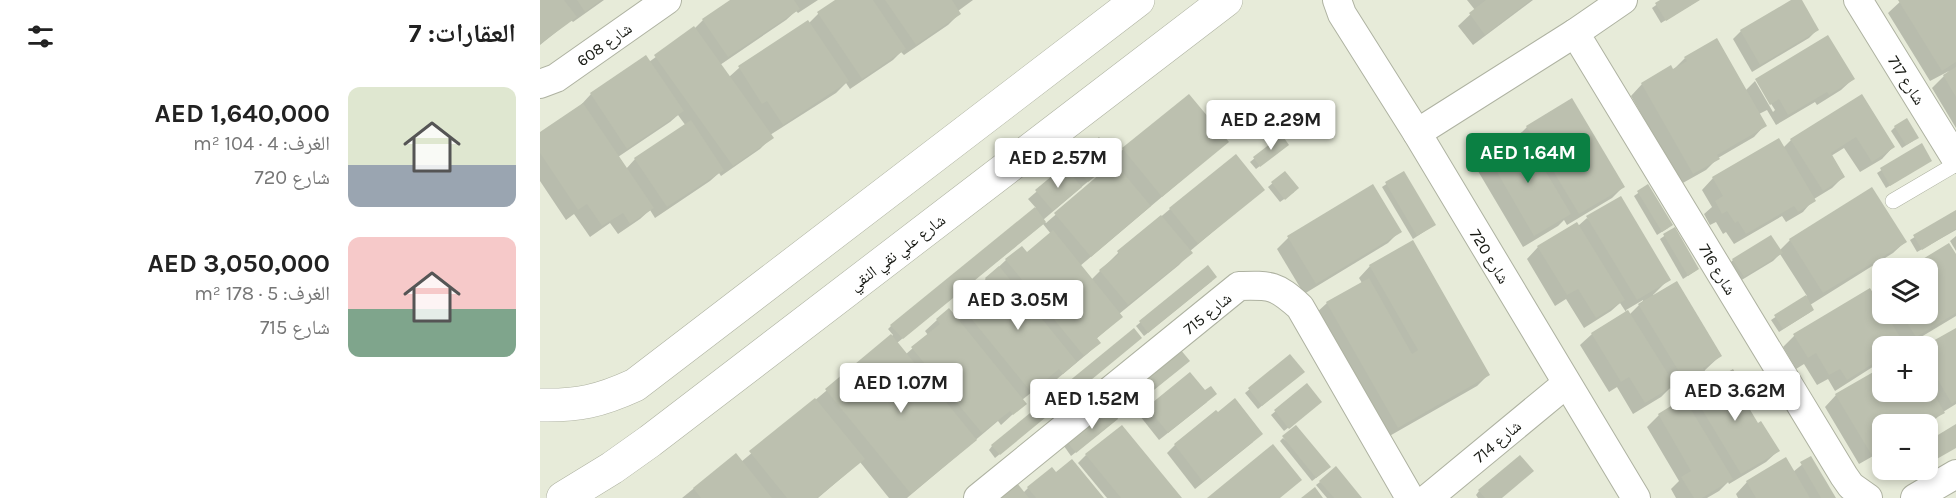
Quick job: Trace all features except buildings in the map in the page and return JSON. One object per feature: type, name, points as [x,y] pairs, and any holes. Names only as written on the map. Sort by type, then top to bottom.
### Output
[{"type":"street","name":"شارع 608","points":[[540,84],[556,78],[667,0]]},
{"type":"street","points":[[540,405],[564,406],[589,403],[612,396],[635,385],[1138,0]]},
{"type":"street","name":"شارع علي نقي النقي","points":[[563,498],[651,441],[1226,0]]},
{"type":"street","points":[[1417,133],[1623,0]]},
{"type":"street","name":"شارع 717","points":[[1858,0],[1956,162]]},
{"type":"street","name":"شارع 720","points":[[1334,5],[1417,133],[1636,498]]},
{"type":"street","name":"شارع 716","points":[[1575,33],[1844,476],[1851,486],[1868,498]]},
{"type":"street","name":"شارع 715","points":[[978,498],[1239,286],[1269,285],[1285,293],[1300,307],[1410,498]]},
{"type":"street","name":"شارع 714","points":[[1428,498],[1566,384]]},
{"type":"street","points":[[1915,498],[1956,474]]},
{"type":"lane","points":[[1893,201],[1956,162]]}]
